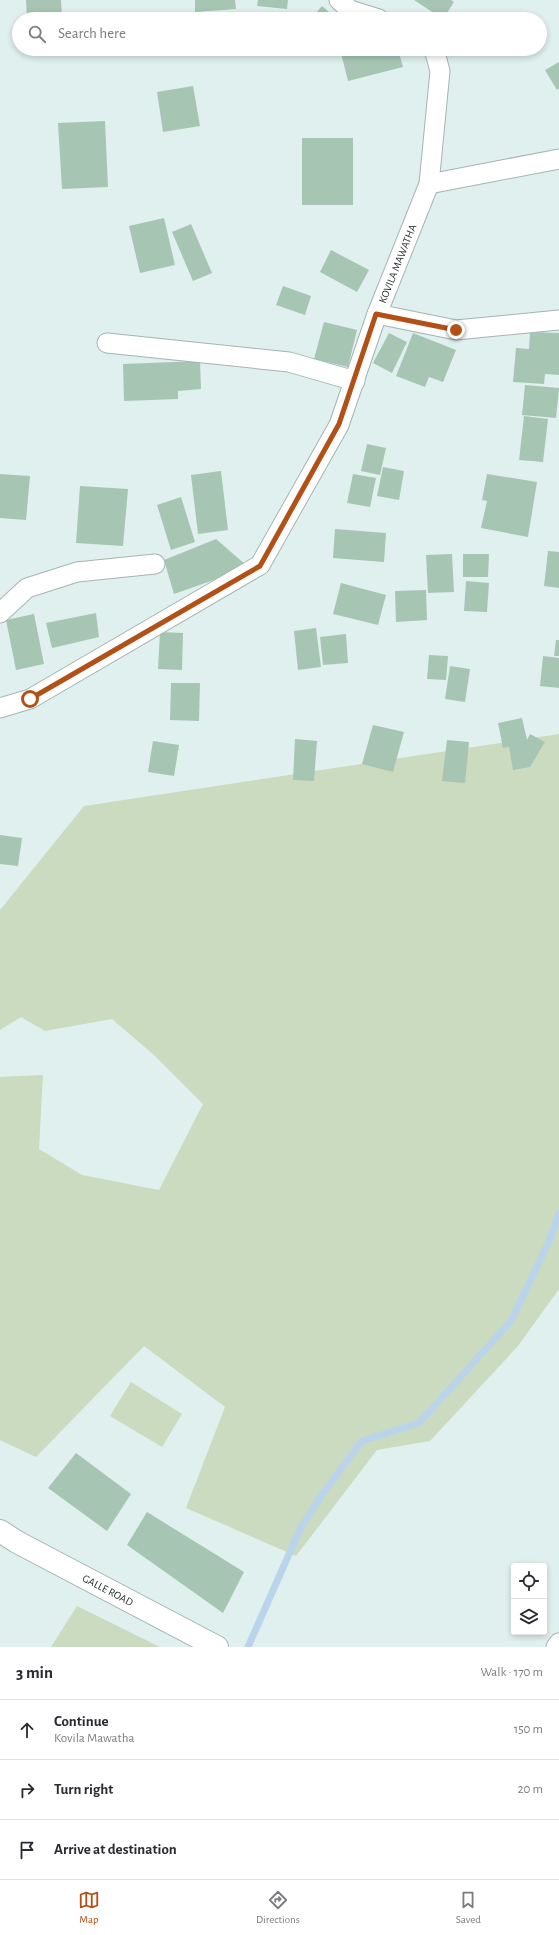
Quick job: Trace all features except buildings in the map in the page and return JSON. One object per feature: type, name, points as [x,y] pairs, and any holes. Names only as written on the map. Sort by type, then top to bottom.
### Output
[{"type":"highway","name":"GALLE ROAD","points":[[0,1531],[18,1542],[217,1647]]},
{"type":"street","points":[[339,0],[350,10],[356,12]]},
{"type":"street","name":"KOVILA MAWATHA","points":[[0,708],[30,699],[260,566],[339,424],[355,381],[376,314],[429,184],[440,71],[436,56]]},
{"type":"street","points":[[429,184],[559,159]]},
{"type":"street","points":[[376,314],[456,330],[559,320]]},
{"type":"street","points":[[107,343],[289,362],[355,381]]},
{"type":"street","points":[[0,612],[27,588],[77,572],[155,564]]},
{"type":"street","points":[[556,1647],[559,1643]]},
{"type":"green space","points":[[559,734],[559,1289],[518,1346],[430,1441],[377,1450],[296,1556],[186,1508],[225,1407],[144,1346],[36,1457],[0,1440],[0,1077],[43,1075],[39,1149],[82,1175],[159,1190],[203,1104],[154,1055],[112,1019],[45,1031],[21,1017],[0,1030],[0,910],[84,806]]},
{"type":"green space","points":[[131,1382],[182,1414],[162,1447],[110,1416]]},
{"type":"green space","points":[[77,1606],[160,1647],[51,1647]]},
{"type":"waterway","points":[[248,1647],[301,1527],[323,1493],[362,1441],[419,1423],[511,1321],[550,1239],[559,1213]]},
{"type":"route","points":[[30,699],[86,665],[260,566],[339,424],[355,381],[376,314],[456,330]]}]
